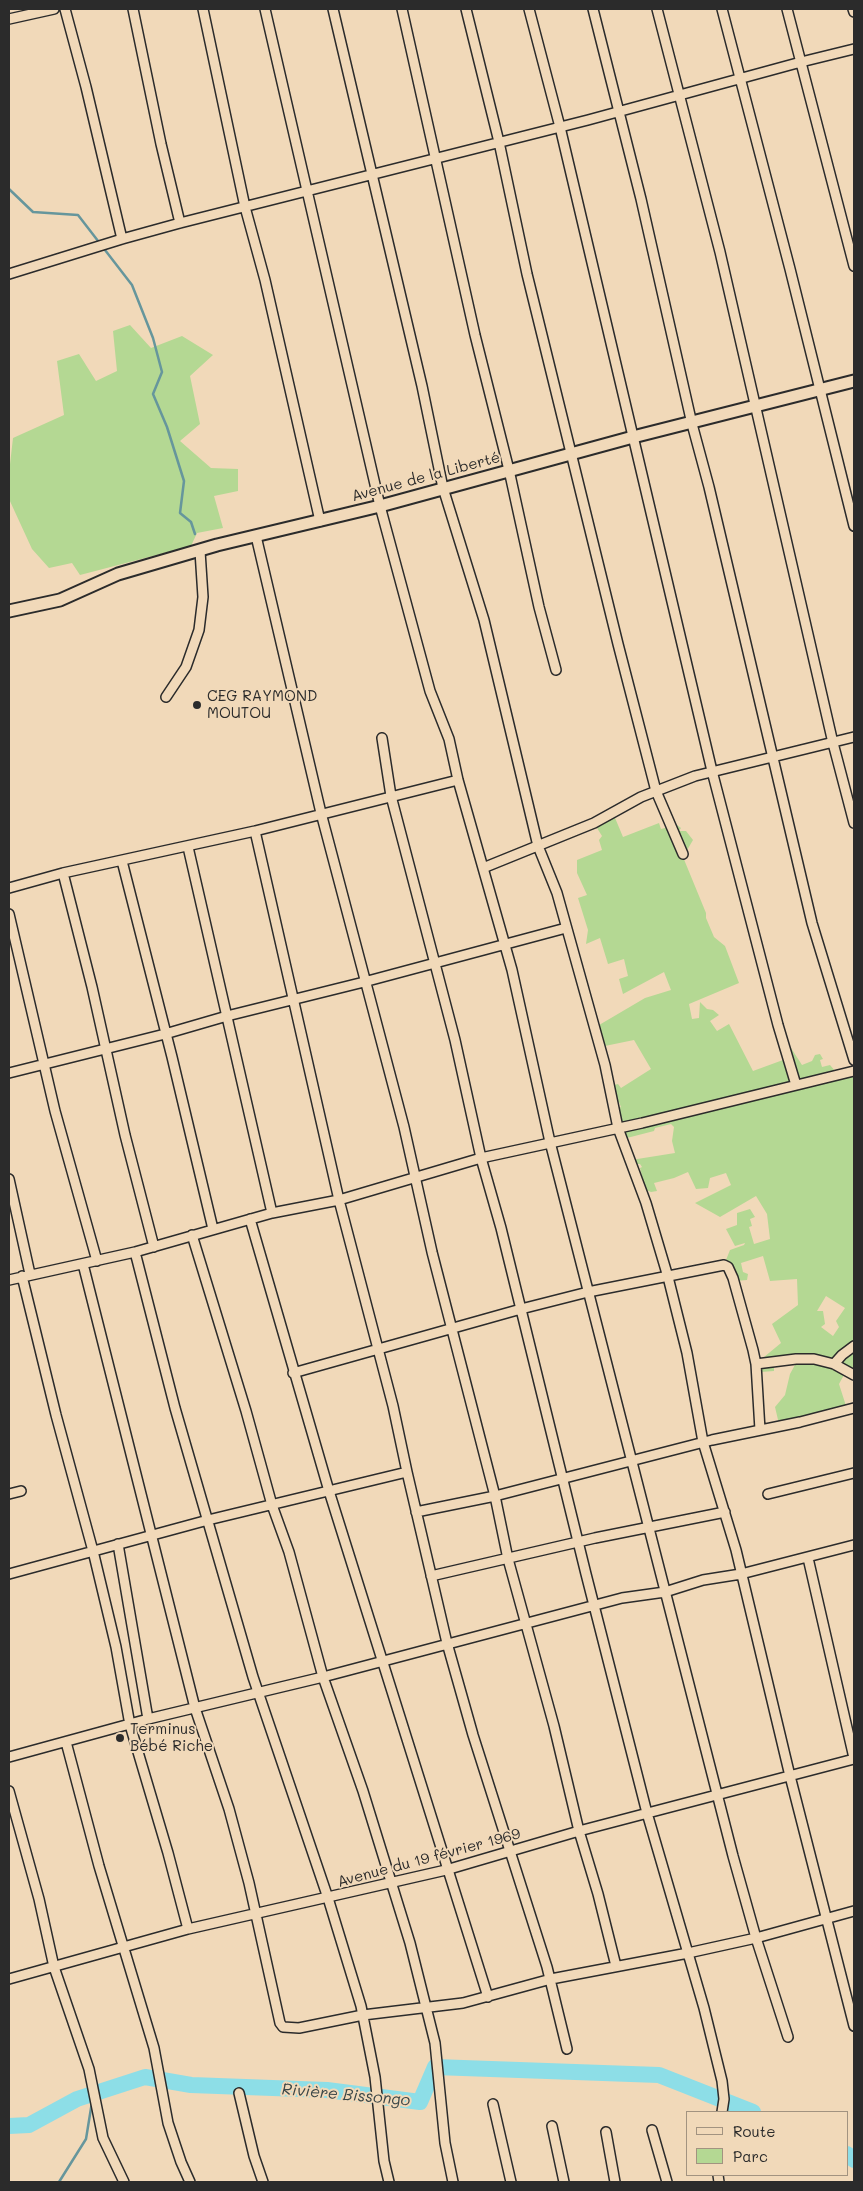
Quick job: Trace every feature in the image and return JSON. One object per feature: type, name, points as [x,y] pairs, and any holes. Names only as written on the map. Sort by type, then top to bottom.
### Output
[{"type":"street","points":[[9,19],[54,9]]},
{"type":"street","points":[[65,9],[89,96],[122,239]]},
{"type":"street","points":[[133,9],[161,144],[180,223]]},
{"type":"street","points":[[203,9],[245,207],[265,280],[320,521]]},
{"type":"street","points":[[265,9],[380,506],[430,691],[449,739],[458,780],[505,946],[550,1142],[717,1795],[756,1938],[788,2037]]},
{"type":"street","points":[[333,9],[422,386],[442,488],[484,620],[538,846],[557,893],[605,1065],[618,1128],[646,1202],[668,1277],[687,1353],[703,1442],[725,1512],[854,2026]]},
{"type":"street","points":[[402,9],[475,335],[509,470],[539,608],[556,670]]},
{"type":"street","points":[[466,9],[499,142],[527,274],[570,454],[656,791],[684,854]]},
{"type":"street","points":[[530,9],[560,127],[712,771],[778,1026],[796,1085]]},
{"type":"street","points":[[593,9],[641,199],[692,424],[774,757],[812,922],[854,1060]]},
{"type":"street","points":[[657,9],[680,95],[756,407],[833,743],[854,823]]},
{"type":"street","points":[[722,9],[854,526]]},
{"type":"street","points":[[787,9],[854,266]]},
{"type":"street","points":[[9,274],[180,223],[560,127],[854,49]]},
{"type":"street","name":"Avenue de la Liberté","points":[[9,610],[60,600],[118,574],[200,551],[380,506],[633,437],[692,424],[854,382]]},
{"type":"street","points":[[256,536],[321,813],[364,982],[404,1127],[450,1329],[495,1496],[508,1559],[554,1726],[579,1831],[598,1894],[616,1966]]},
{"type":"street","points":[[166,697],[186,667],[198,630],[203,597],[200,551]]},
{"type":"street","points":[[483,868],[594,823],[656,791],[712,771],[854,737]]},
{"type":"street","points":[[382,738],[391,796],[435,963],[481,1158],[521,1309],[594,1606],[647,1813],[688,1953],[722,2081],[724,2099],[722,2111]]},
{"type":"street","points":[[9,888],[255,831],[458,780]]},
{"type":"street","points":[[255,831],[339,1200],[393,1406],[447,1643],[473,1735],[551,1979],[567,2049]]},
{"type":"street","points":[[188,847],[272,1213]]},
{"type":"street","points":[[122,861],[213,1229]]},
{"type":"street","points":[[63,874],[154,1247]]},
{"type":"street","points":[[9,914],[65,1147],[97,1261]]},
{"type":"street","points":[[9,1073],[505,946],[566,928]]},
{"type":"street","points":[[9,1280],[135,1252],[272,1213],[339,1200],[481,1158],[618,1128],[854,1071]]},
{"type":"street","points":[[9,1179],[26,1275],[56,1415],[93,1551],[116,1647],[130,1725],[168,1853],[188,1929]]},
{"type":"street","points":[[250,1219],[293,1373],[329,1491],[446,1870],[488,1996]]},
{"type":"street","points":[[192,1235],[246,1411],[272,1505],[289,1552],[323,1677],[363,1791],[427,2006],[435,2043],[445,2144],[453,2182]]},
{"type":"street","points":[[135,1252],[175,1408],[253,1676],[260,1692],[328,1898],[363,2015],[375,2078],[384,2161],[389,2182]]},
{"type":"street","points":[[83,1264],[195,1708],[229,1809],[256,1913],[280,2023],[283,2027],[289,2029],[363,2015],[464,2003],[551,1979],[756,1938],[854,1910]]},
{"type":"street","points":[[293,1373],[378,1348],[588,1292],[719,1265],[728,1267],[733,1278],[756,1364],[760,1430]]},
{"type":"street","points":[[834,1364],[854,1346]]},
{"type":"street","points":[[756,1364],[796,1359],[814,1359],[834,1364],[854,1375]]},
{"type":"street","points":[[416,1512],[495,1496],[562,1477],[703,1442],[854,1408]]},
{"type":"street","points":[[9,1574],[208,1520],[407,1472]]},
{"type":"street","points":[[768,1494],[854,1473]]},
{"type":"street","points":[[9,1494],[21,1490]]},
{"type":"street","points":[[431,1576],[578,1542],[725,1512]]},
{"type":"street","points":[[118,1544],[148,1719]]},
{"type":"street","points":[[9,1757],[148,1719],[323,1677],[622,1598],[665,1592],[703,1580],[741,1574],[854,1545]]},
{"type":"street","points":[[808,1558],[854,1759]]},
{"type":"street","points":[[66,1742],[123,1946],[154,2048],[168,2123],[190,2182]]},
{"type":"street","name":"Avenue du 19 février 1969","points":[[9,1979],[188,1929],[446,1870],[579,1831],[854,1759]]},
{"type":"street","points":[[9,1790],[39,1899],[54,1967],[88,2069],[103,2138],[124,2182]]},
{"type":"street","points":[[239,2093],[254,2156],[263,2182]]},
{"type":"street","points":[[493,2104],[511,2182]]},
{"type":"street","points":[[552,2126],[564,2182]]},
{"type":"street","points":[[652,2130],[667,2182]]},
{"type":"street","points":[[606,2132],[615,2182]]},
{"type":"green space","points":[[130,325],[151,348],[182,336],[213,355],[190,376],[200,424],[180,441],[211,468],[238,469],[238,491],[214,496],[223,528],[197,533],[191,546],[80,575],[72,563],[49,568],[32,549],[9,499],[9,473],[13,438],[64,415],[57,361],[79,354],[96,381],[117,371],[113,331]]},
{"type":"green space","points":[[613,813],[623,837],[659,823],[661,829],[677,825],[681,828],[679,831],[686,831],[693,840],[683,857],[714,937],[725,946],[739,983],[689,1004],[692,1019],[699,1018],[700,1002],[707,1009],[713,1010],[719,1015],[710,1021],[717,1031],[729,1024],[753,1071],[783,1060],[788,1054],[782,1034],[802,1065],[812,1061],[815,1055],[820,1054],[823,1059],[820,1060],[822,1067],[830,1065],[836,1072],[854,1071],[854,1369],[845,1373],[839,1384],[847,1409],[779,1424],[775,1407],[785,1395],[790,1374],[796,1363],[774,1366],[774,1371],[761,1372],[758,1362],[781,1343],[772,1324],[798,1305],[797,1279],[770,1281],[763,1256],[741,1263],[743,1272],[748,1274],[747,1280],[735,1281],[726,1260],[730,1250],[745,1243],[735,1246],[726,1229],[737,1225],[737,1213],[750,1209],[755,1217],[750,1219],[752,1226],[749,1227],[754,1244],[770,1239],[767,1214],[756,1196],[720,1217],[695,1203],[731,1185],[726,1173],[710,1178],[708,1188],[696,1189],[688,1172],[654,1183],[657,1191],[651,1192],[641,1188],[643,1180],[640,1168],[642,1167],[640,1164],[633,1164],[631,1160],[675,1153],[672,1141],[674,1127],[671,1124],[655,1128],[654,1131],[623,1139],[619,1130],[685,1110],[628,1121],[617,1121],[615,1109],[621,1107],[619,1102],[614,1105],[610,1086],[618,1084],[621,1088],[651,1069],[634,1040],[600,1047],[594,1028],[645,998],[671,990],[664,972],[623,994],[619,979],[628,976],[624,959],[608,964],[600,938],[586,944],[588,930],[578,898],[587,895],[577,873],[577,860],[602,850],[599,840],[602,836],[592,820]],"holes":[[[826,1296],[845,1308],[836,1321],[839,1327],[833,1336],[821,1327],[825,1324],[823,1311],[817,1311]]]},
{"type":"waterway","points":[[9,189],[33,212],[78,215],[132,285],[153,338],[162,372],[153,394],[167,427],[184,481],[180,513],[191,522],[195,534]]},
{"type":"waterway","name":"Rivière Bissongo","points":[[9,2126],[29,2125],[77,2099],[145,2077],[191,2085],[327,2090],[420,2102],[435,2067],[659,2075],[750,2111]]},
{"type":"waterway","points":[[59,2182],[86,2139],[92,2102]]},
{"type":"waterway","name":"Rivière Bissongo","points":[[848,2155],[854,2160]]},
{"type":"place","name":"CEG RAYMOND MOUTOU","points":[[197,705]]},
{"type":"place","name":"Terminus Bébé Riche","points":[[120,1738]]}]
